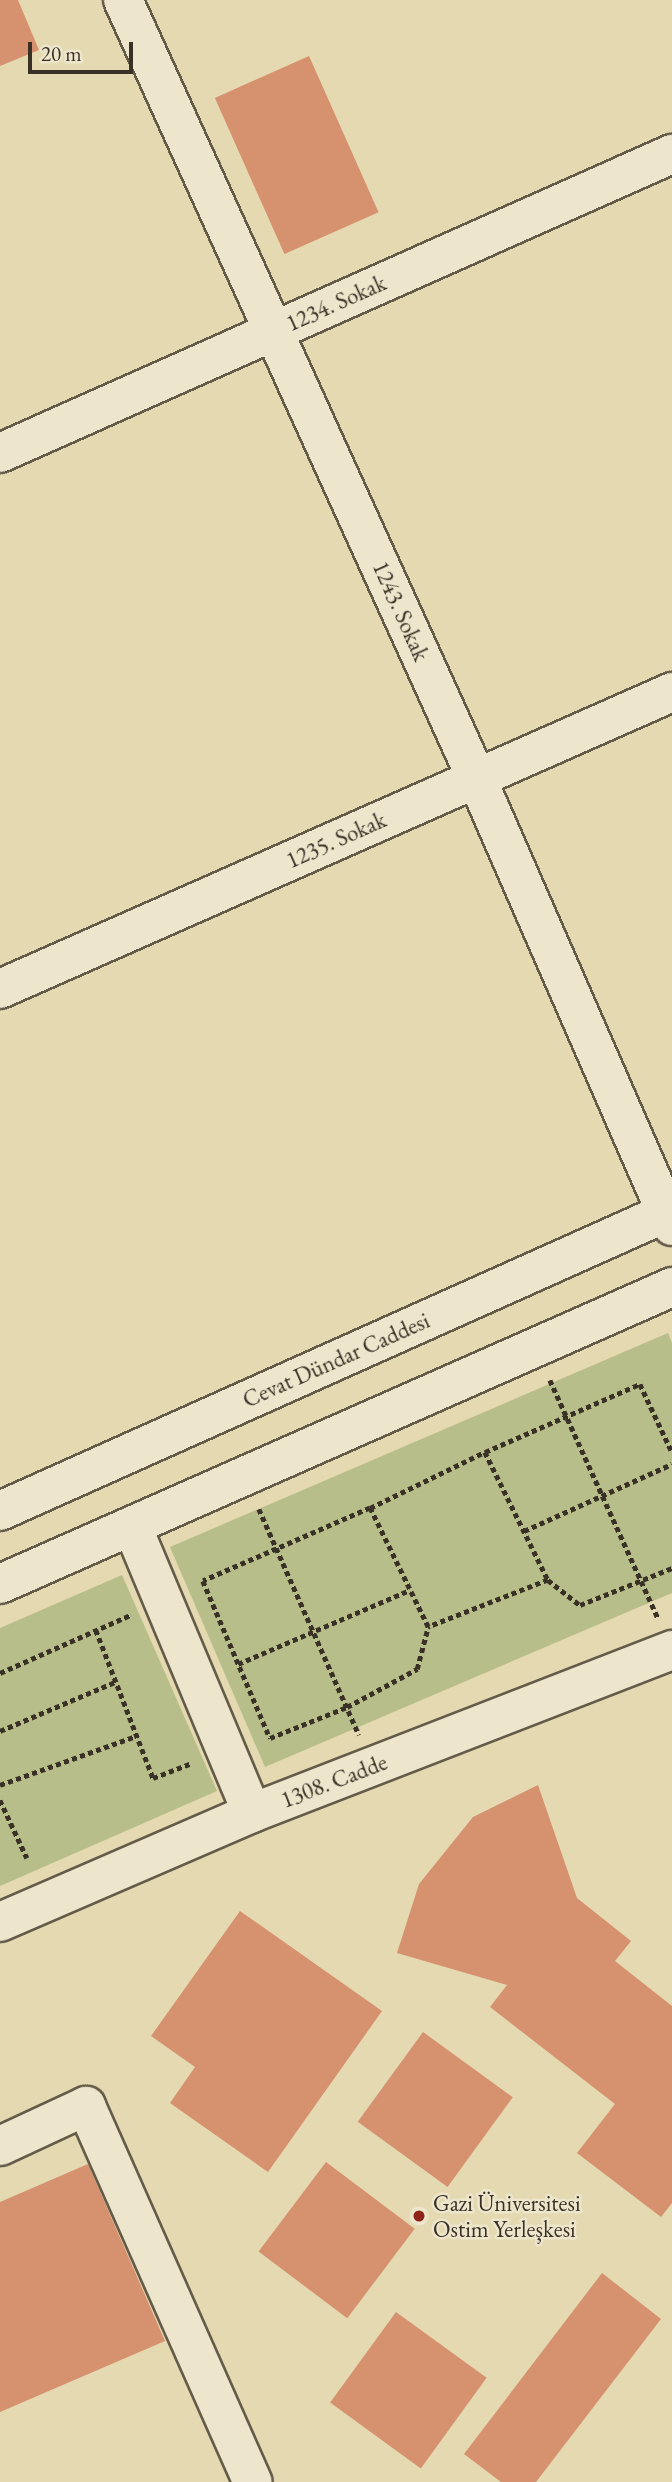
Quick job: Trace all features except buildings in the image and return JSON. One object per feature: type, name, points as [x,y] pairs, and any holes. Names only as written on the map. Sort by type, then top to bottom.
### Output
[{"type":"street","name":"1243. Sokak","points":[[123,0],[476,777],[670,1216]]},
{"type":"street","name":"1234. Sokak","points":[[0,453],[672,154]]},
{"type":"street","name":"1235. Sokak","points":[[0,989],[672,692]]},
{"type":"street","name":"Cevat Dündar Caddesi","points":[[0,1511],[670,1216]]},
{"type":"street","points":[[0,1584],[672,1287]]},
{"type":"street","points":[[132,1526],[252,1813]]},
{"type":"street","name":"1308. Cadde","points":[[0,1922],[667,1639]]},
{"type":"street","points":[[0,2146],[86,2106],[253,2482]]},
{"type":"path","points":[[535,1348],[667,1639]]},
{"type":"path","points":[[370,1507],[428,1627],[417,1670],[347,1707],[270,1738],[203,1581],[278,1551],[370,1507],[485,1452],[640,1384],[672,1452]]},
{"type":"path","points":[[485,1452],[548,1580],[580,1605],[672,1568]]},
{"type":"path","points":[[524,1531],[603,1498],[672,1464]]},
{"type":"path","points":[[245,1476],[373,1766]]},
{"type":"path","points":[[428,1627],[548,1580]]},
{"type":"path","points":[[238,1664],[410,1590]]},
{"type":"path","points":[[0,1673],[163,1600]]},
{"type":"path","points":[[96,1630],[152,1778],[226,1750]]},
{"type":"path","points":[[0,1731],[115,1682]]},
{"type":"path","points":[[0,1785],[136,1736]]},
{"type":"path","points":[[0,1800],[27,1858]]},
{"type":"green space","points":[[668,1333],[672,1343],[672,1593],[265,1767],[170,1547]]},
{"type":"green space","points":[[122,1575],[217,1791],[0,1886],[0,1628]]},
{"type":"place","name":"Gazi Üniversitesi Ostim Yerleşkesi","points":[[419,2216]]}]
